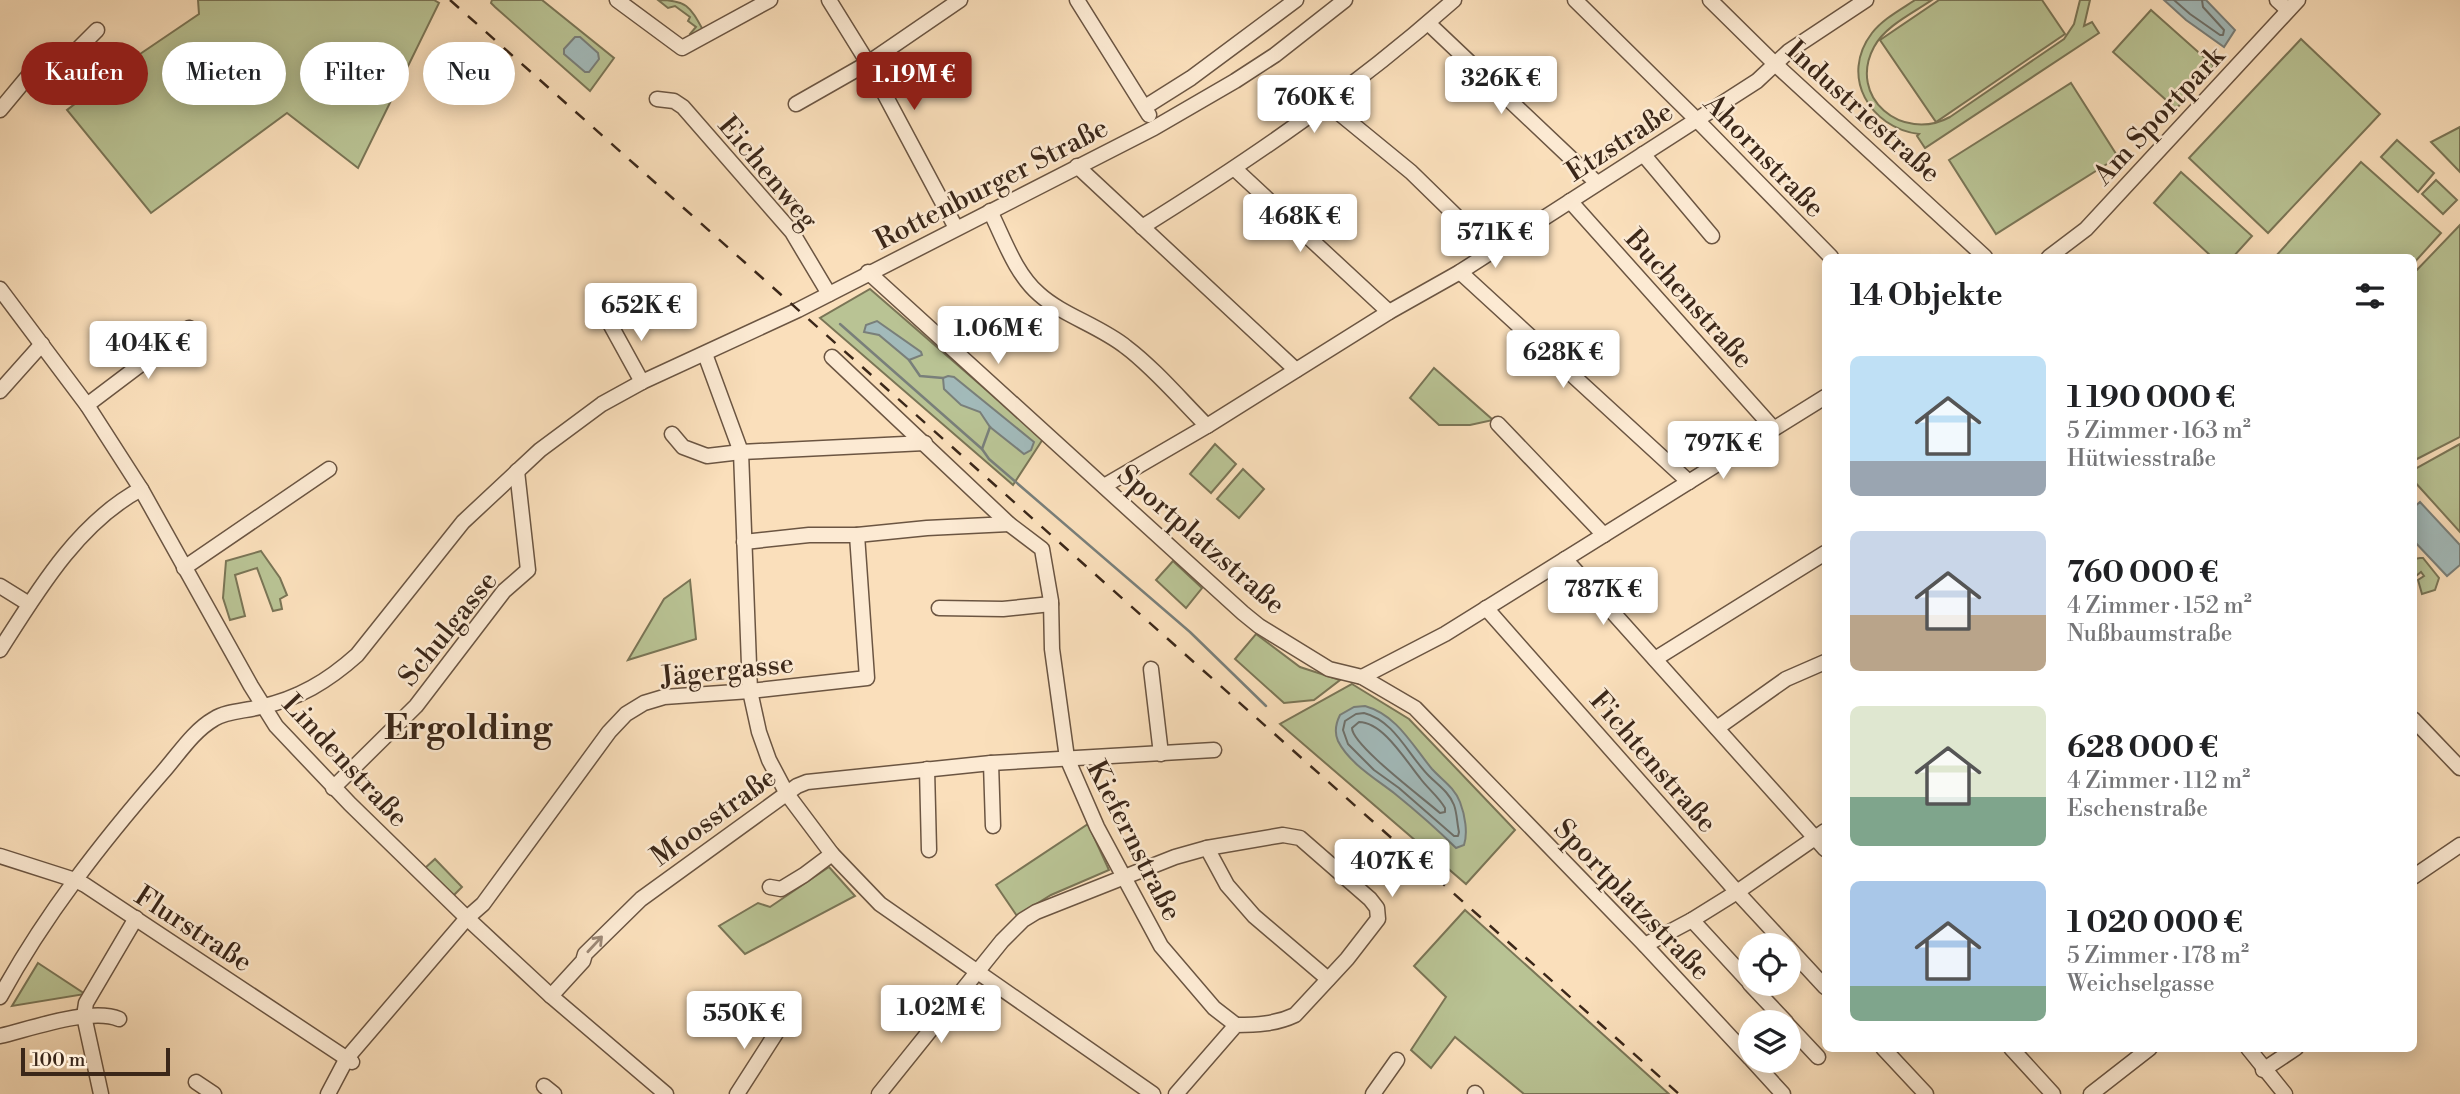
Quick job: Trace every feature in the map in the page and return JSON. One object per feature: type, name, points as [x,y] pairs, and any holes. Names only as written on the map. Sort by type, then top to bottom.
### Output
[{"type":"street","points":[[618,0],[682,48],[770,0]]},
{"type":"street","points":[[829,0],[868,62],[956,228]]},
{"type":"street","points":[[796,104],[868,62],[960,0]]},
{"type":"street","points":[[1077,0],[1145,107],[1154,128]]},
{"type":"street","points":[[1145,107],[1191,78],[1296,0]]},
{"type":"street","name":"Rottenburger Straße","points":[[0,997],[12,973],[75,880],[139,799],[192,738],[214,718],[301,695],[357,655],[457,529],[561,433],[602,404],[642,382],[829,294],[1154,128],[1275,55],[1345,0]]},
{"type":"street","points":[[1142,228],[1235,169],[1328,104],[1454,0]]},
{"type":"street","name":"Ahornstraße","points":[[1575,0],[1828,254]]},
{"type":"street","name":"Industriestraße","points":[[1710,0],[1775,64],[1983,254]]},
{"type":"street","name":"Etzstraße","points":[[1104,486],[1207,426],[1389,312],[1460,272],[1757,81],[1789,51],[1866,0]]},
{"type":"street","name":"Am Sportpark","points":[[2053,254],[2086,229],[2288,3]]},
{"type":"street","points":[[1428,23],[1597,183]]},
{"type":"street","points":[[0,110],[30,74],[55,72],[97,30]]},
{"type":"street","name":"Eichenweg","points":[[657,99],[674,101],[683,107],[792,232],[829,294]]},
{"type":"street","points":[[1328,104],[1411,172],[1492,251]]},
{"type":"street","points":[[1643,154],[1712,236]]},
{"type":"street","points":[[1077,166],[1296,370]]},
{"type":"street","points":[[1235,169],[1389,312]]},
{"type":"street","name":"Buchenstraße","points":[[1570,201],[1773,428]]},
{"type":"street","points":[[990,211],[1021,274],[1039,294],[1057,307],[1097,326],[1128,348],[1207,426]]},
{"type":"street","name":"Sportplatzstraße","points":[[868,272],[1259,626],[1329,669],[1362,677],[1415,708],[1738,1045]]},
{"type":"street","points":[[1460,272],[1689,482]]},
{"type":"street","name":"Lindenstraße","points":[[0,289],[87,405],[141,489],[262,707],[276,726],[334,788],[467,918],[551,996],[666,1094]]},
{"type":"street","points":[[610,322],[642,382]]},
{"type":"street","points":[[87,405],[188,328]]},
{"type":"street","points":[[0,391],[42,344]]},
{"type":"street","points":[[705,354],[740,452],[750,691],[769,760],[786,794],[832,854],[880,904],[1153,1094]]},
{"type":"street","name":"Kiefernstraße","points":[[832,357],[1009,524],[1042,550],[1051,604],[1052,649],[1067,758],[1097,827],[1161,946],[1214,1008],[1236,1025]]},
{"type":"street","points":[[1362,677],[1445,634],[1822,399]]},
{"type":"street","points":[[1498,424],[1604,535]]},
{"type":"street","points":[[672,434],[683,447],[707,456],[925,443]]},
{"type":"street","points":[[184,568],[329,469]]},
{"type":"street","name":"Schulgasse","points":[[334,788],[416,706],[505,591],[528,570],[517,471]]},
{"type":"street","points":[[0,650],[29,604],[71,549],[100,517],[120,500],[141,489]]},
{"type":"street","points":[[744,542],[809,535],[857,535],[1009,524]]},
{"type":"street","name":"Jägergasse","points":[[328,1094],[349,1060],[467,918],[483,905],[609,732],[626,714],[644,703],[664,697],[867,678],[857,535]]},
{"type":"street","points":[[1655,659],[1822,555]]},
{"type":"street","points":[[1565,559],[1717,728],[1820,834],[1737,892],[1645,945]]},
{"type":"street","points":[[0,586],[29,604]]},
{"type":"street","points":[[939,608],[1003,609],[1051,604]]},
{"type":"street","name":"Fichtenstraße","points":[[1486,608],[1775,933]]},
{"type":"street","points":[[1717,728],[1786,679],[1822,663]]},
{"type":"street","points":[[1152,669],[1161,754]]},
{"type":"street","points":[[2417,723],[2460,768]]},
{"type":"street","name":"Moosstraße","points":[[551,996],[583,961],[585,954],[641,899],[786,794],[807,782],[991,763],[1214,750]]},
{"type":"street","points":[[991,763],[993,826]]},
{"type":"street","points":[[927,769],[929,850]]},
{"type":"street","points":[[878,1094],[909,1059],[976,971],[1023,920],[1055,903],[1175,857],[1263,838],[1293,835],[1300,838],[1370,900],[1377,908],[1378,919],[1347,960],[1295,1015],[1284,1021],[1236,1025],[1176,1094]]},
{"type":"street","points":[[2417,874],[2460,845]]},
{"type":"street","points":[[1207,848],[1227,885],[1254,916],[1328,979]]},
{"type":"street","points":[[771,887],[781,889],[832,854]]},
{"type":"street","name":"Flurstraße","points":[[0,856],[75,880],[349,1060]]},
{"type":"street","points":[[101,1094],[84,1016],[86,1003],[136,918]]},
{"type":"street","points":[[1692,920],[1738,970]]},
{"type":"street","name":"Fichtenstraße","points":[[1801,961],[1822,984]]},
{"type":"street","points":[[1762,996],[1775,1010]]},
{"type":"street","points":[[0,1036],[84,1016],[113,1016],[119,1019]]},
{"type":"street","points":[[737,1094],[780,1027]]},
{"type":"street","points":[[1801,1038],[1818,1057]]},
{"type":"street","points":[[1887,1052],[1926,1094]]},
{"type":"street","points":[[2015,1052],[2053,1094]]},
{"type":"street","points":[[2091,1094],[2144,1052]]},
{"type":"street","points":[[2251,1052],[2285,1094]]},
{"type":"street","points":[[2263,1070],[2290,1052]]},
{"type":"street","points":[[1373,1094],[1397,1060]]},
{"type":"street","name":"Sportplatzstraße","points":[[1764,1073],[1783,1094]]},
{"type":"street","points":[[196,1082],[214,1094]]},
{"type":"green space","points":[[198,0],[434,0],[439,3],[409,64],[409,42],[300,42],[300,105],[389,105],[358,168],[287,113],[151,213],[67,110],[74,105],[148,105],[148,49],[199,14]]},
{"type":"green space","points":[[492,0],[542,0],[614,58],[590,91],[495,7],[491,3]]},
{"type":"green space","points":[[658,0],[675,1],[686,6],[703,30],[692,36],[690,34],[696,27],[688,21],[690,17],[675,6],[668,8]]},
{"type":"green space","points":[[1915,0],[1932,0],[1900,20],[1879,39],[1868,65],[1868,83],[1874,98],[1884,110],[1898,119],[1914,124],[1932,124],[1950,117],[2064,39],[2074,24],[2080,0],[2090,0],[2084,26],[2092,22],[2099,33],[1925,148],[1917,136],[1919,134],[1886,122],[1874,111],[1859,82],[1863,49],[1872,33],[1886,19]]},
{"type":"green space","points":[[1939,0],[2042,0],[2065,34],[1936,122],[1880,40]]},
{"type":"green space","points":[[2151,10],[2214,66],[2176,109],[2113,52]]},
{"type":"green space","points":[[2301,39],[2380,114],[2268,233],[2189,158]]},
{"type":"green space","points":[[2071,83],[2118,157],[1996,234],[1949,160]]},
{"type":"green space","points":[[2460,127],[2460,172],[2431,142]]},
{"type":"green space","points":[[2397,140],[2434,173],[2418,192],[2381,157]]},
{"type":"green space","points":[[2361,162],[2441,233],[2417,260],[2417,254],[2278,254]]},
{"type":"green space","points":[[2181,172],[2252,236],[2236,254],[2209,254],[2154,203]]},
{"type":"green space","points":[[2436,180],[2457,200],[2443,214],[2422,194]]},
{"type":"green space","points":[[2460,225],[2460,437],[2417,459],[2417,270]]},
{"type":"green space","points":[[870,289],[1043,439],[1013,485],[820,318]]},
{"type":"green space","points":[[1434,368],[1493,420],[1470,425],[1439,425],[1410,398]]},
{"type":"green space","points":[[1215,444],[1236,464],[1211,493],[1190,474]]},
{"type":"green space","points":[[2460,444],[2460,532],[2417,484],[2417,468]]},
{"type":"green space","points":[[1243,469],[1264,489],[1239,518],[1217,499]]},
{"type":"green space","points":[[261,551],[280,578],[287,595],[280,599],[282,609],[273,611],[257,568],[235,575],[245,616],[230,620],[223,598],[226,561]]},
{"type":"green space","points":[[2423,558],[2439,578],[2435,590],[2422,594],[2418,580],[2424,576],[2421,572],[2417,575],[2417,559]]},
{"type":"green space","points":[[1173,561],[1202,588],[1186,608],[1156,580]]},
{"type":"green space","points":[[690,580],[696,639],[628,660],[664,599]]},
{"type":"green space","points":[[1256,634],[1300,667],[1340,680],[1314,700],[1284,703],[1235,659]]},
{"type":"green space","points":[[1352,684],[1409,719],[1515,830],[1466,884],[1280,724]]},
{"type":"green space","points":[[1088,824],[1109,870],[1051,895],[1017,916],[996,885]]},
{"type":"green space","points":[[435,859],[462,887],[453,896],[425,868]]},
{"type":"green space","points":[[829,867],[855,896],[745,954],[719,926],[758,903],[770,907]]},
{"type":"green space","points":[[1465,910],[1669,1094],[1524,1094],[1455,1037],[1431,1068],[1411,1050],[1446,997],[1414,966]]},
{"type":"green space","points":[[38,963],[85,994],[12,1006]]},
{"type":"water","points":[[2164,0],[2206,0],[2235,30],[2224,47],[2186,20]]},
{"type":"water","points":[[575,37],[580,37],[598,53],[599,59],[589,72],[585,72],[564,54],[564,49]]},
{"type":"water","points":[[877,321],[922,355],[909,360],[879,335],[864,332],[866,325]]},
{"type":"water","points":[[954,377],[1034,442],[1031,450],[1024,454],[990,427],[980,412],[961,405],[944,389],[943,378]]},
{"type":"water","points":[[2420,502],[2460,545],[2460,565],[2447,576],[2417,544],[2417,505]]},
{"type":"water","points":[[1365,706],[1386,716],[1395,724],[1454,792],[1465,818],[1464,845],[1456,848],[1343,749],[1336,734],[1340,715],[1354,707]]},
{"type":"waterway","points":[[840,324],[982,449]]},
{"type":"waterway","points":[[909,360],[920,376],[943,378]]},
{"type":"waterway","points":[[990,427],[982,449],[989,459],[1190,632],[1266,706]]},
{"type":"railway","points":[[450,0],[1679,1094]]},
{"type":"district","name":"Ergolding","points":[[468,727]]}]
